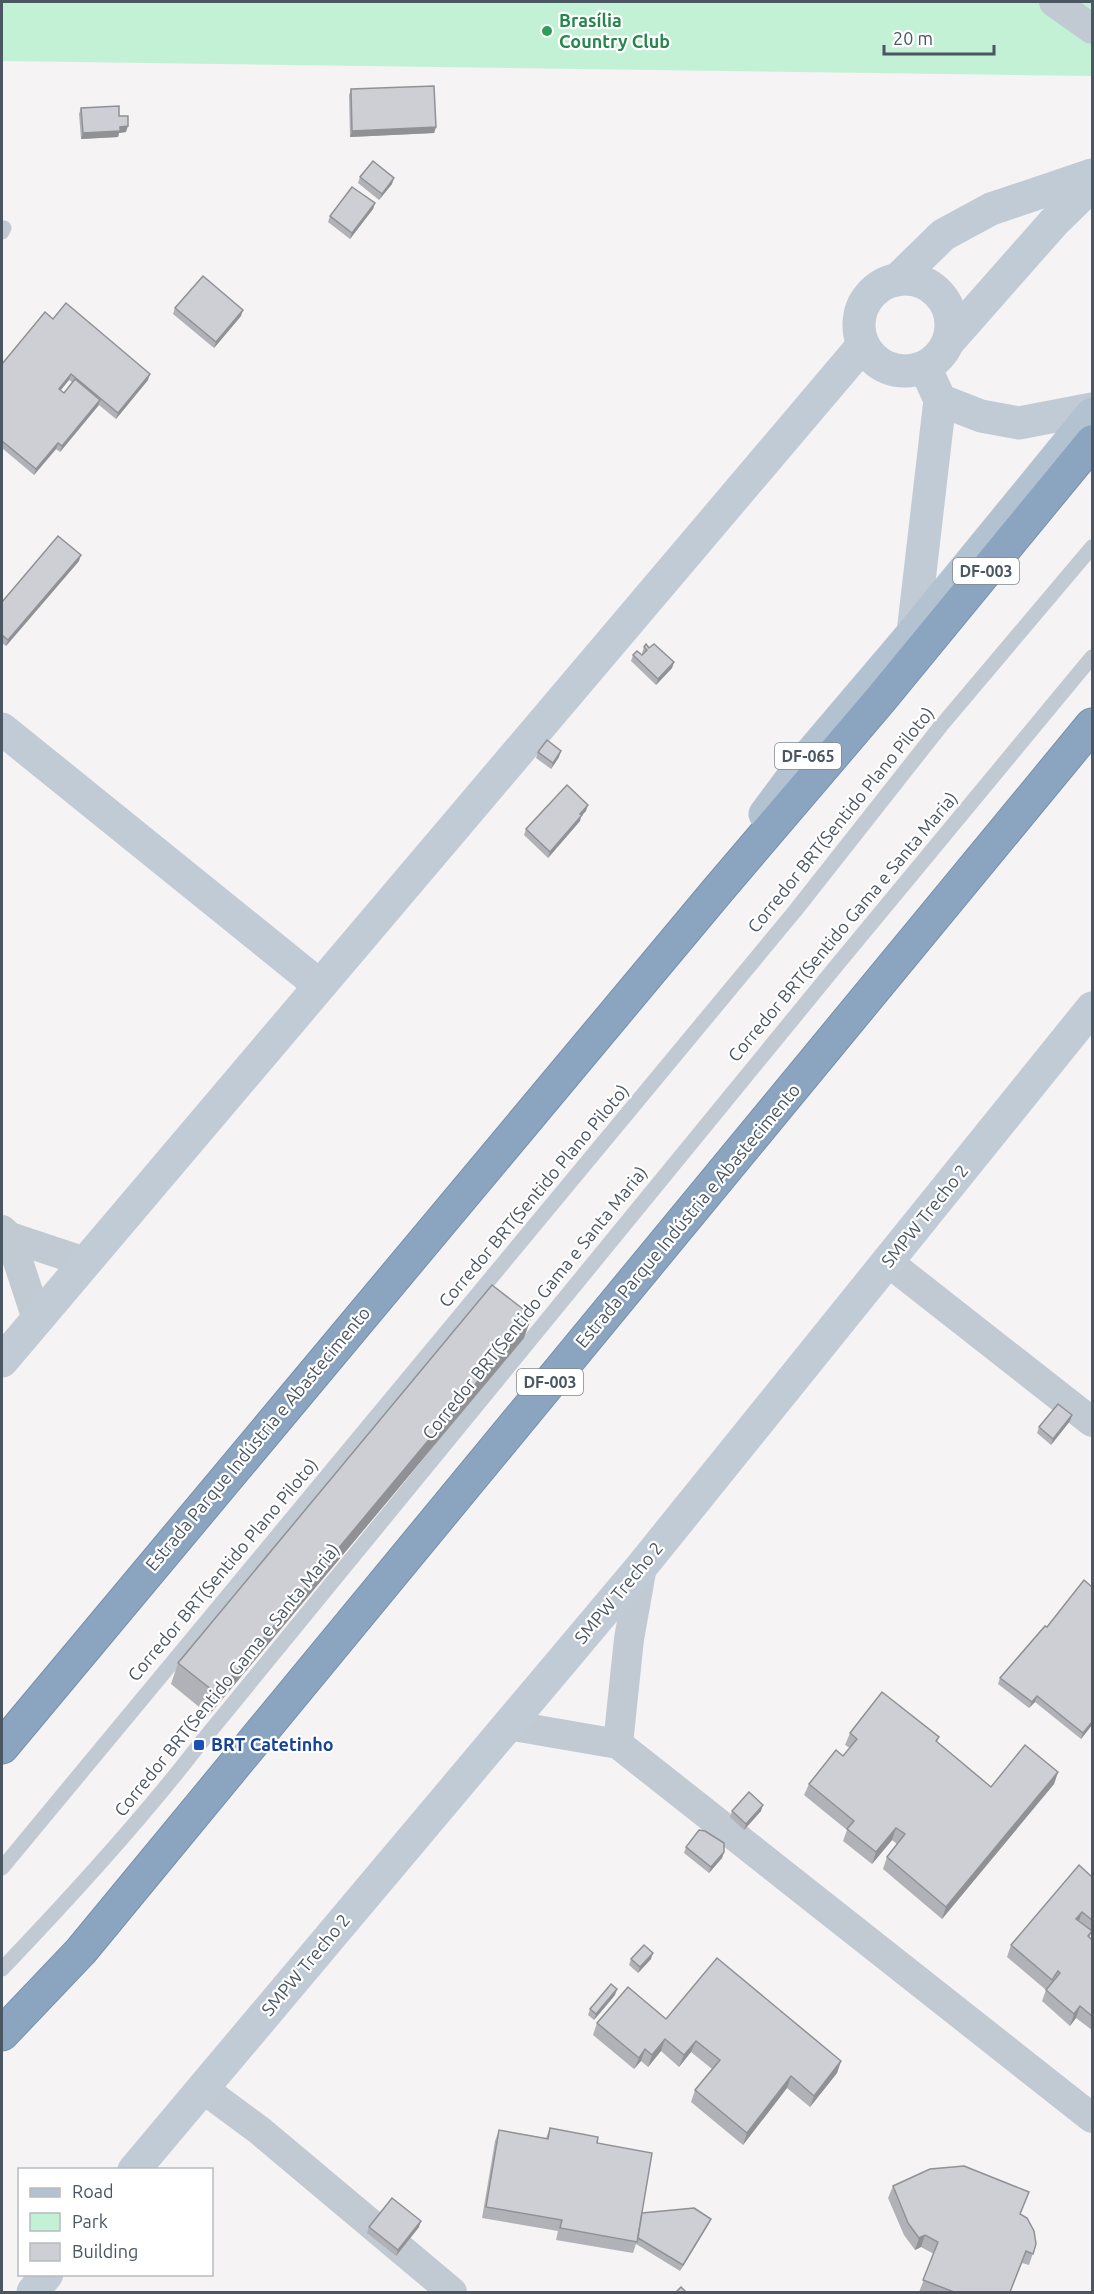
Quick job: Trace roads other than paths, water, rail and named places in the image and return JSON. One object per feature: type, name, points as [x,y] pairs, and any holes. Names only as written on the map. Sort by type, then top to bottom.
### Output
[{"type":"highway","name":"Estrada Parque Indústria e Abastecimento","points":[[2,1747],[718,890],[880,700],[1092,442]]},
{"type":"highway","name":"Estrada Parque Indústria e Abastecimento","points":[[2,2034],[87,1943],[1092,725]]},
{"type":"main road","name":"DF-065","points":[[718,890],[746,841],[806,759],[913,633],[1092,414]]},
{"type":"street","points":[[1054,2],[1092,29]]},
{"type":"street","points":[[897,280],[943,235],[992,209],[1092,176]]},
{"type":"street","points":[[949,341],[952,322],[946,303],[934,289],[916,280],[897,280],[881,285],[868,296],[861,311],[859,328],[863,345],[874,359],[889,368],[907,371],[925,367],[939,356],[949,341],[1054,222],[1092,185]]},
{"type":"street","points":[[2,1361],[863,345]]},
{"type":"street","points":[[913,633],[940,400],[925,367]]},
{"type":"street","points":[[940,400],[981,416],[1019,423],[1092,409]]},
{"type":"street","points":[[2,729],[319,985]]},
{"type":"street","name":"SMPW Trecho 2","points":[[135,2168],[642,1566],[1092,1008]]},
{"type":"street","points":[[6,1234],[85,1262]]},
{"type":"street","points":[[6,1234],[37,1319]]},
{"type":"street","points":[[888,1262],[1092,1422]]},
{"type":"street","points":[[618,1744],[629,1640],[642,1566]]},
{"type":"street","points":[[508,1725],[618,1744],[1092,2118]]},
{"type":"street","points":[[202,2088],[259,2130],[452,2292]]},
{"type":"street","points":[[33,2292],[46,2276]]},
{"type":"lane","name":"Corredor BRT(Sentido Plano Piloto)","points":[[2,1868],[780,930],[940,727],[1092,547]]},
{"type":"lane","name":"Corredor BRT(Sentido Gama e Santa Maria)","points":[[2,1969],[77,1892],[159,1797],[821,983],[1092,657]]},
{"type":"place","name":"Brasília Country Club","points":[[547,31]]},
{"type":"place","name":"BRT Catetinho","points":[[199,1745]]}]
